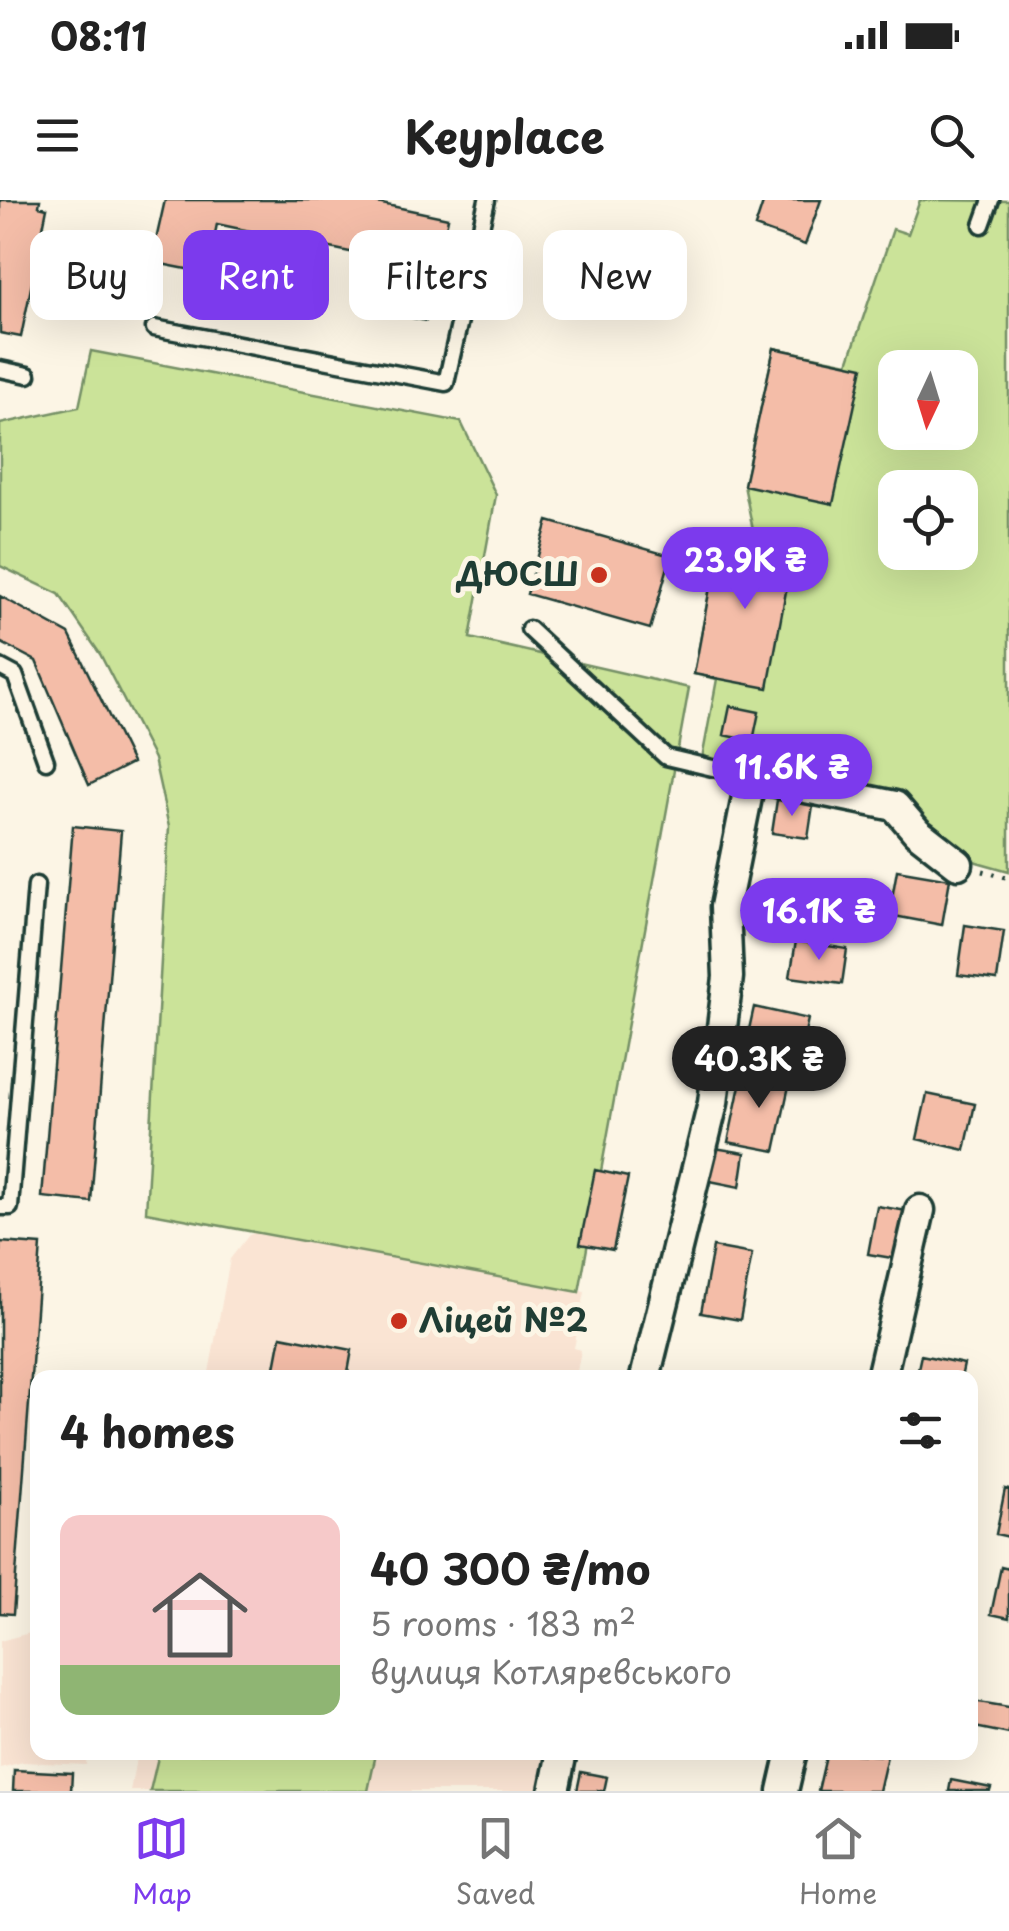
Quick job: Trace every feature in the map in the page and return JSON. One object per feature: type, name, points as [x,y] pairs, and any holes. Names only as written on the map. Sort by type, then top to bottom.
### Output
[{"type":"street","points":[[647,1370],[713,1103],[728,977],[725,907],[751,778],[895,806],[916,832],[958,864]]},
{"type":"street","points":[[882,1370],[920,1210]]},
{"type":"street","points":[[554,1791],[560,1760]]},
{"type":"street","points":[[783,1791],[790,1760]]},
{"type":"lane","points":[[154,328],[446,383],[486,200]]},
{"type":"lane","points":[[982,224],[991,200]]},
{"type":"lane","points":[[0,370],[28,375]]},
{"type":"lane","points":[[529,628],[666,757],[751,778]]},
{"type":"lane","points":[[0,667],[15,675],[46,761]]},
{"type":"lane","points":[[0,1207],[10,1207],[36,885]]},
{"type":"shaded area","name":"Ліцей №2","points":[[259,1231],[585,1292],[574,1348],[581,1350],[577,1370],[209,1370],[230,1259],[249,1235]]},
{"type":"shaded area","points":[[30,1633],[30,1760],[86,1760],[86,1765],[23,1762],[0,1768],[0,1641]]},
{"type":"shaded area","points":[[136,1760],[548,1760],[541,1791],[130,1791]]},
{"type":"green space","points":[[920,200],[1009,201],[1009,871],[959,852],[901,799],[702,759],[717,679],[694,674],[716,555],[736,559],[741,534],[754,535],[744,485],[774,348],[848,363],[893,229],[908,234]]},
{"type":"green space","points":[[91,351],[461,422],[496,495],[470,638],[689,688],[579,1292],[146,1212],[169,827],[154,759],[100,654],[59,594],[0,566],[0,424],[79,407]]},
{"type":"green space","points":[[157,1760],[375,1760],[368,1791],[150,1791]]},
{"type":"building","points":[[0,200],[40,200],[39,206],[47,208],[43,230],[30,230],[30,292],[21,337],[0,333]]},
{"type":"building","points":[[165,200],[363,200],[448,218],[445,230],[349,230],[349,252],[329,248],[329,230],[245,230],[217,224],[216,230],[183,230],[183,268],[163,264],[163,230],[158,230]]},
{"type":"building","points":[[764,200],[821,200],[805,245],[755,227]]},
{"type":"building","points":[[774,348],[863,367],[833,504],[744,485]]},
{"type":"building","name":"ДЮСШ","points":[[548,521],[671,556],[650,629],[527,594]]},
{"type":"building","points":[[741,534],[795,543],[768,688],[694,674],[716,555],[736,559]]},
{"type":"building","points":[[0,596],[69,634],[132,763],[89,785],[36,661],[0,642]]},
{"type":"building","points":[[730,706],[759,712],[753,741],[724,735]]},
{"type":"building","points":[[777,800],[813,805],[808,838],[772,833]]},
{"type":"building","points":[[73,826],[121,831],[91,1202],[42,1197]]},
{"type":"building","points":[[897,870],[950,879],[942,925],[889,915]]},
{"type":"building","points":[[965,925],[1004,931],[997,980],[958,975]]},
{"type":"building","points":[[796,941],[847,949],[842,984],[790,977]]},
{"type":"building","points":[[754,1007],[808,1019],[800,1055],[746,1043]]},
{"type":"building","points":[[743,1071],[790,1081],[775,1151],[728,1142]]},
{"type":"building","points":[[927,1094],[975,1104],[965,1150],[917,1139]]},
{"type":"building","points":[[715,1148],[745,1153],[740,1187],[710,1181]]},
{"type":"building","points":[[595,1170],[628,1177],[613,1250],[580,1244]]},
{"type":"building","points":[[877,1206],[907,1211],[898,1259],[868,1254]]},
{"type":"building","points":[[0,1242],[41,1245],[13,1614],[0,1613]]},
{"type":"building","points":[[713,1247],[752,1254],[740,1320],[701,1313]]},
{"type":"building","points":[[281,1336],[352,1350],[348,1370],[275,1370]]},
{"type":"building","points":[[921,1355],[964,1364],[963,1370],[918,1370]]},
{"type":"building","points":[[1005,1489],[1009,1490],[1009,1537],[996,1534]]},
{"type":"building","points":[[1001,1567],[1009,1569],[1009,1618],[991,1614]]},
{"type":"building","points":[[978,1702],[1009,1707],[1009,1734],[978,1728]]},
{"type":"building","points":[[825,1760],[886,1760],[879,1791],[818,1791]]},
{"type":"building","points":[[14,1770],[72,1773],[71,1791],[13,1791]]},
{"type":"building","points":[[581,1772],[607,1777],[604,1791],[577,1791]]},
{"type":"building","points":[[951,1780],[991,1788],[949,1791]]},
{"type":"place","name":"ДЮСШ","points":[[599,575]]},
{"type":"place","name":"Ліцей №2","points":[[399,1321]]}]
